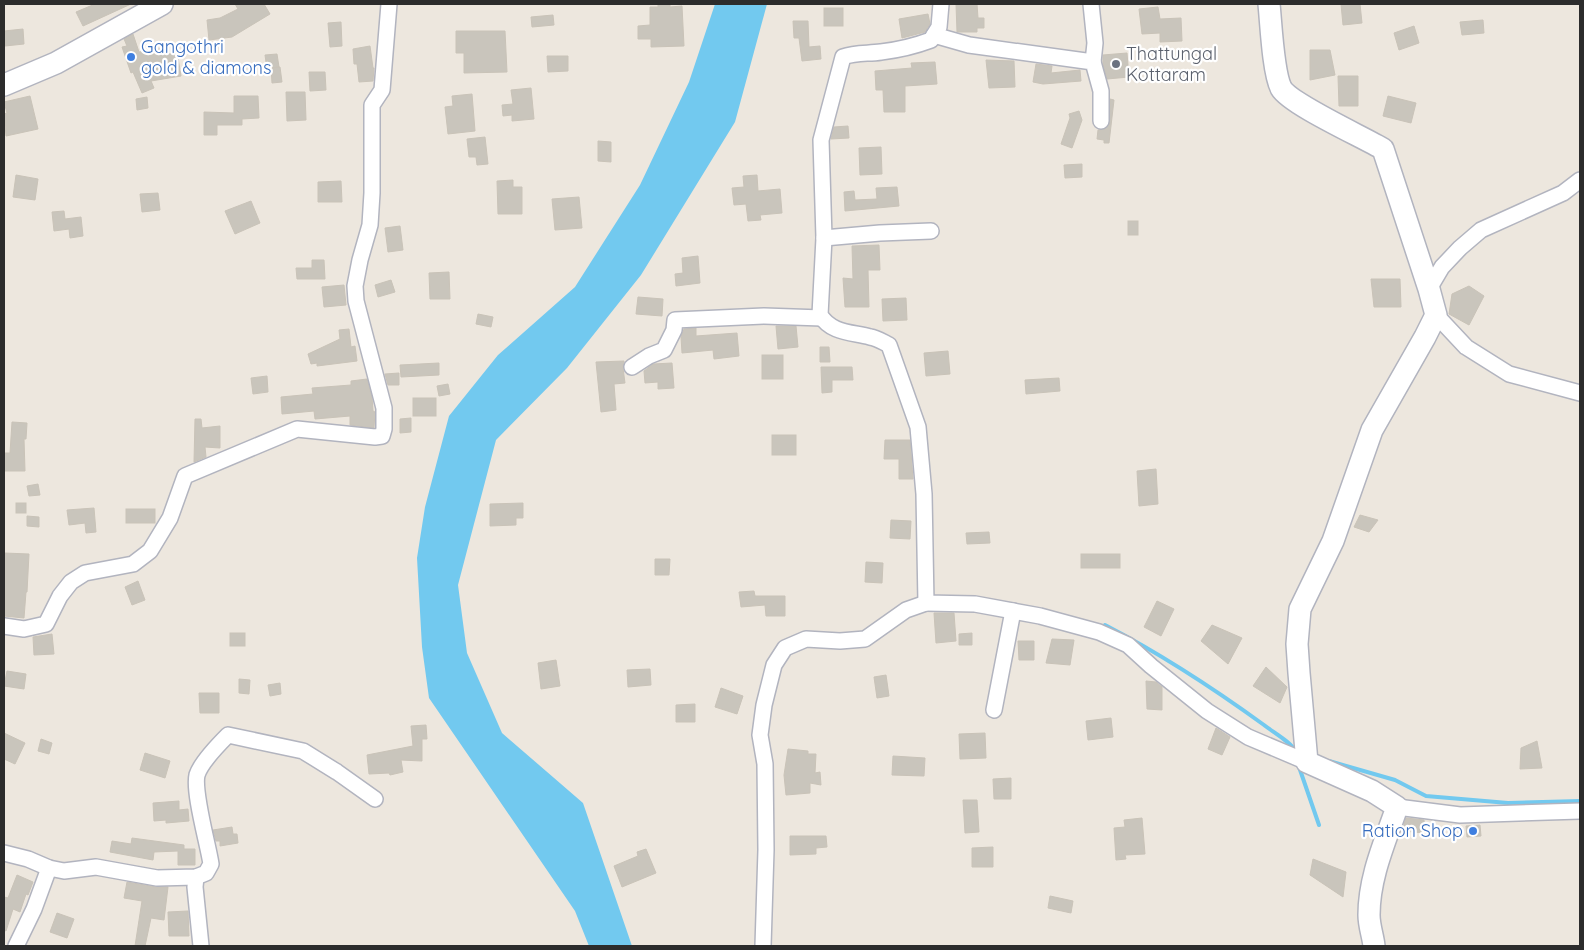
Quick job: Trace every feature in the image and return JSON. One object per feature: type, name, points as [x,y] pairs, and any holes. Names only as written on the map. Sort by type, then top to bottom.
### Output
[{"type":"main road","points":[[4,85],[56,63],[162,4]]},
{"type":"main road","points":[[1269,4],[1277,74],[1281,89],[1339,127],[1383,149],[1436,314],[1372,430],[1333,541],[1300,609],[1298,654],[1303,757],[1372,791],[1397,806],[1377,864],[1371,890],[1369,917],[1374,946]]},
{"type":"street","points":[[4,626],[24,629],[46,624],[60,596],[71,582],[86,573],[133,564],[150,551],[170,518],[185,476],[296,429],[375,437],[382,436],[384,408],[356,301],[355,286],[370,225],[372,105],[382,90],[389,4]]},
{"type":"street","points":[[926,603],[924,494],[918,427],[897,366],[889,345],[872,337],[841,331],[825,323],[820,315],[824,238],[821,140],[843,57],[852,54],[880,52],[913,46],[931,40],[939,27],[940,4]]},
{"type":"street","points":[[1091,4],[1095,43],[1093,62],[1101,91],[1100,121]]},
{"type":"street","points":[[934,35],[969,45],[1093,62]]},
{"type":"street","points":[[1429,289],[1442,267],[1481,230],[1563,193],[1580,180]]},
{"type":"street","points":[[824,238],[931,231]]},
{"type":"street","points":[[1436,314],[1466,347],[1509,374],[1580,393]]},
{"type":"street","points":[[632,367],[649,356],[664,350],[674,330],[675,320],[764,316],[822,318]]},
{"type":"street","points":[[763,946],[766,850],[765,764],[760,735],[764,705],[774,665],[785,648],[806,639],[865,639],[906,610],[926,603],[975,604],[1040,616],[1099,632],[1128,644],[1151,666],[1207,711],[1248,737],[1303,757]]},
{"type":"street","points":[[994,710],[1013,611]]},
{"type":"street","points":[[4,852],[49,868],[64,871],[96,867],[157,878],[196,877],[206,873],[211,864],[197,792],[197,774],[211,753],[228,735],[302,751],[337,772],[375,799]]},
{"type":"street","points":[[1397,806],[1460,815],[1580,811]]},
{"type":"street","points":[[16,946],[34,909],[49,868]]},
{"type":"street","points":[[196,877],[195,887],[201,946]]},
{"type":"water","points":[[715,4],[767,4],[735,122],[641,275],[567,368],[496,440],[458,585],[467,653],[502,733],[583,803],[632,946],[589,946],[575,911],[429,698],[422,647],[417,558],[425,507],[449,416],[498,355],[575,287],[640,185],[689,82]]},
{"type":"building","points":[[95,4],[131,4],[83,26],[76,12]]},
{"type":"building","points":[[235,4],[264,4],[270,14],[232,37],[209,40],[207,20],[220,18],[238,9]]},
{"type":"building","points":[[658,4],[670,4],[670,7],[682,6],[684,46],[651,47],[651,39],[638,39],[638,26],[650,25],[650,7],[658,7]]},
{"type":"building","points":[[956,4],[977,4],[978,18],[984,18],[984,28],[977,28],[977,32],[957,32]]},
{"type":"building","points":[[1341,4],[1360,4],[1362,23],[1343,25]]},
{"type":"building","points":[[1158,7],[1160,19],[1181,18],[1182,41],[1160,42],[1160,33],[1142,34],[1139,9]]},
{"type":"building","points":[[824,8],[843,8],[843,26],[824,26]]},
{"type":"building","points":[[928,14],[930,24],[925,32],[902,38],[899,19]]},
{"type":"building","points":[[553,15],[554,25],[532,27],[531,17]]},
{"type":"building","points":[[1483,20],[1484,33],[1462,35],[1460,22]]},
{"type":"building","points":[[793,21],[808,21],[809,47],[820,46],[821,59],[802,61],[799,38],[794,38]]},
{"type":"building","points":[[341,22],[342,46],[330,47],[328,23]]},
{"type":"building","points":[[1414,26],[1419,43],[1399,50],[1394,33]]},
{"type":"building","points":[[23,29],[24,44],[5,46],[4,31]]},
{"type":"building","points":[[456,31],[505,31],[507,72],[464,73],[464,53],[456,53]]},
{"type":"building","points":[[133,34],[139,52],[167,48],[168,54],[177,52],[181,76],[151,81],[154,88],[142,93],[133,72],[131,73],[122,47],[127,46],[124,39]]},
{"type":"building","points":[[370,46],[374,68],[373,81],[359,82],[357,64],[354,64],[353,49]]},
{"type":"building","points":[[1310,50],[1330,50],[1335,75],[1310,80]]},
{"type":"building","points":[[1127,53],[1129,77],[1107,79],[1103,55]]},
{"type":"building","points":[[277,54],[279,67],[267,69],[265,55]]},
{"type":"building","points":[[547,56],[568,56],[568,71],[548,72]]},
{"type":"building","points":[[986,60],[1014,61],[1015,87],[989,88]]},
{"type":"building","points":[[935,62],[937,84],[905,86],[905,112],[884,112],[883,90],[876,90],[875,71],[912,68],[911,63]]},
{"type":"building","points":[[1036,64],[1052,66],[1051,73],[1080,70],[1081,81],[1043,84],[1033,82]]},
{"type":"building","points":[[280,67],[282,82],[272,83],[271,68]]},
{"type":"building","points":[[309,72],[325,72],[326,90],[310,91]]},
{"type":"building","points":[[1338,76],[1358,76],[1358,106],[1339,106]]},
{"type":"building","points":[[531,88],[534,119],[512,121],[512,115],[503,116],[502,105],[513,104],[511,90]]},
{"type":"building","points":[[286,92],[305,92],[306,120],[287,121]]},
{"type":"building","points":[[472,94],[475,131],[448,134],[445,107],[453,106],[452,96]]},
{"type":"building","points":[[30,96],[38,129],[6,136],[4,114],[7,113],[4,102]]},
{"type":"building","points":[[234,96],[258,96],[259,118],[242,119],[242,125],[217,125],[217,135],[204,135],[204,112],[234,113]]},
{"type":"building","points":[[1388,96],[1416,103],[1411,123],[1383,116]]},
{"type":"building","points":[[147,97],[148,108],[137,110],[136,99]]},
{"type":"building","points":[[1110,99],[1114,100],[1109,143],[1104,143],[1104,140],[1097,139],[1098,130],[1105,129],[1109,125]]},
{"type":"building","points":[[1079,111],[1082,120],[1072,148],[1061,144],[1070,118],[1069,114]]},
{"type":"building","points":[[848,126],[849,138],[831,139],[834,127]]},
{"type":"building","points":[[485,137],[488,164],[477,165],[476,157],[469,157],[467,139]]},
{"type":"building","points":[[598,141],[611,142],[611,162],[598,161]]},
{"type":"building","points":[[881,147],[882,174],[860,175],[859,148]]},
{"type":"building","points":[[1082,164],[1082,177],[1065,178],[1064,165]]},
{"type":"building","points":[[16,175],[38,179],[35,200],[13,197]]},
{"type":"building","points":[[757,175],[758,191],[780,189],[782,213],[760,215],[761,220],[748,221],[746,204],[734,205],[732,188],[744,187],[743,176]]},
{"type":"building","points":[[513,180],[513,187],[522,187],[522,214],[498,214],[497,181]]},
{"type":"building","points":[[341,181],[342,202],[318,202],[318,182]]},
{"type":"building","points":[[897,187],[899,206],[845,211],[844,192],[854,191],[855,200],[877,199],[876,188]]},
{"type":"building","points":[[158,193],[160,210],[142,212],[140,194]]},
{"type":"building","points":[[579,197],[582,228],[555,230],[552,199]]},
{"type":"building","points":[[251,201],[260,223],[235,234],[225,211]]},
{"type":"building","points":[[64,211],[65,219],[81,217],[83,236],[70,238],[69,229],[54,231],[52,212]]},
{"type":"building","points":[[1128,221],[1138,221],[1138,235],[1128,235]]},
{"type":"building","points":[[400,226],[403,250],[388,252],[385,228]]},
{"type":"building","points":[[879,245],[880,270],[868,270],[869,307],[845,307],[843,278],[853,279],[852,246]]},
{"type":"building","points":[[698,256],[700,283],[676,286],[675,274],[683,273],[682,258]]},
{"type":"building","points":[[312,260],[324,260],[325,279],[297,279],[296,268],[312,268]]},
{"type":"building","points":[[449,272],[450,299],[430,299],[429,273]]},
{"type":"building","points":[[1371,279],[1400,279],[1401,307],[1374,307]]},
{"type":"building","points":[[391,280],[395,292],[378,297],[375,285]]},
{"type":"building","points":[[344,285],[346,305],[324,307],[322,287]]},
{"type":"building","points":[[1469,286],[1484,296],[1469,325],[1449,314],[1452,294]]},
{"type":"building","points":[[638,297],[663,299],[662,316],[636,314]]},
{"type":"building","points":[[906,298],[907,320],[883,321],[882,299]]},
{"type":"building","points":[[478,314],[493,317],[491,327],[476,324]]},
{"type":"building","points":[[776,326],[796,326],[798,347],[778,349]]},
{"type":"building","points":[[696,328],[696,336],[737,333],[739,356],[714,359],[713,350],[682,353],[681,337],[684,329]]},
{"type":"building","points":[[349,329],[351,347],[355,346],[357,361],[317,366],[317,363],[311,364],[308,354],[340,339],[339,330]]},
{"type":"building","points":[[820,347],[829,347],[830,362],[820,362]]},
{"type":"building","points":[[948,351],[950,374],[926,376],[924,353]]},
{"type":"building","points":[[762,355],[783,355],[783,379],[762,379]]},
{"type":"building","points":[[624,361],[625,383],[614,384],[616,410],[601,412],[596,362]]},
{"type":"building","points":[[439,363],[439,375],[401,377],[400,365]]},
{"type":"building","points":[[672,363],[674,388],[658,389],[658,382],[645,383],[644,371],[653,364]]},
{"type":"building","points":[[821,367],[852,367],[853,380],[832,380],[832,392],[822,393]]},
{"type":"building","points":[[399,373],[399,385],[388,385],[385,374]]},
{"type":"building","points":[[267,376],[268,392],[253,394],[251,378]]},
{"type":"building","points":[[1059,378],[1060,391],[1026,394],[1025,380]]},
{"type":"building","points":[[367,379],[372,397],[373,411],[375,412],[374,428],[350,425],[350,416],[315,419],[314,411],[282,414],[281,397],[313,394],[312,388],[351,385],[351,381]]},
{"type":"building","points":[[448,384],[450,394],[439,396],[437,386]]},
{"type":"building","points":[[413,398],[436,398],[436,416],[413,416]]},
{"type":"building","points":[[411,418],[411,432],[400,433],[400,419]]},
{"type":"building","points":[[195,419],[201,419],[202,428],[220,426],[220,448],[205,447],[206,457],[194,462]]},
{"type":"building","points":[[12,422],[27,423],[26,439],[24,439],[25,471],[4,471],[4,453],[10,453]]},
{"type":"building","points":[[772,435],[796,435],[796,455],[772,455]]},
{"type":"building","points":[[885,440],[910,440],[913,479],[899,479],[899,459],[884,459]]},
{"type":"building","points":[[1156,469],[1158,504],[1139,506],[1137,471]]},
{"type":"building","points":[[38,484],[40,495],[29,496],[27,486]]},
{"type":"building","points":[[16,503],[26,503],[26,513],[16,513]]},
{"type":"building","points":[[523,503],[523,518],[516,518],[516,525],[490,526],[490,504]]},
{"type":"building","points":[[94,508],[96,532],[86,533],[85,523],[69,525],[67,510]]},
{"type":"building","points":[[126,509],[155,509],[155,523],[126,523]]},
{"type":"building","points":[[1360,515],[1378,520],[1369,532],[1354,527]]},
{"type":"building","points":[[27,516],[39,517],[39,527],[27,526]]},
{"type":"building","points":[[891,520],[911,521],[910,539],[890,538]]},
{"type":"building","points":[[989,532],[990,543],[967,544],[966,533]]},
{"type":"building","points":[[4,553],[29,554],[24,618],[4,616]]},
{"type":"building","points":[[1081,554],[1120,554],[1120,568],[1081,568]]},
{"type":"building","points":[[655,559],[670,559],[669,575],[655,575]]},
{"type":"building","points":[[866,562],[883,563],[882,583],[865,582]]},
{"type":"building","points":[[138,581],[145,600],[132,605],[125,587]]},
{"type":"building","points":[[754,591],[755,596],[785,596],[785,616],[766,616],[765,605],[741,607],[739,592]]},
{"type":"building","points":[[1157,601],[1174,609],[1161,636],[1144,627]]},
{"type":"building","points":[[934,613],[954,613],[956,641],[936,643]]},
{"type":"building","points":[[1212,625],[1242,638],[1228,664],[1201,641]]},
{"type":"building","points":[[230,633],[245,633],[245,646],[230,646]]},
{"type":"building","points":[[972,633],[972,645],[959,645],[959,634]]},
{"type":"building","points":[[52,634],[54,654],[34,655],[33,637]]},
{"type":"building","points":[[1052,639],[1074,640],[1070,665],[1046,663]]},
{"type":"building","points":[[1018,641],[1034,641],[1034,660],[1019,660]]},
{"type":"building","points":[[556,660],[560,686],[541,689],[538,663]]},
{"type":"building","points":[[1266,667],[1287,687],[1280,703],[1253,686]]},
{"type":"building","points":[[650,669],[651,685],[628,687],[627,670]]},
{"type":"building","points":[[7,671],[26,674],[24,689],[4,686]]},
{"type":"building","points":[[886,675],[889,696],[877,698],[874,677]]},
{"type":"building","points":[[239,679],[250,680],[249,694],[239,693]]},
{"type":"building","points":[[1146,681],[1156,682],[1162,687],[1162,710],[1147,709]]},
{"type":"building","points":[[280,683],[281,694],[270,696],[268,685]]},
{"type":"building","points":[[721,688],[743,696],[737,714],[715,707]]},
{"type":"building","points":[[199,693],[219,693],[219,713],[200,713]]},
{"type":"building","points":[[695,704],[695,722],[676,722],[676,705]]},
{"type":"building","points":[[1111,718],[1113,737],[1088,740],[1086,721]]},
{"type":"building","points":[[426,725],[427,739],[422,739],[422,761],[401,760],[403,772],[390,775],[389,773],[369,774],[367,755],[413,746],[411,726]]},
{"type":"building","points":[[1216,728],[1230,737],[1222,755],[1208,749]]},
{"type":"building","points":[[4,733],[25,743],[15,764],[4,759]]},
{"type":"building","points":[[985,733],[986,758],[960,759],[959,734]]},
{"type":"building","points":[[41,739],[52,743],[49,754],[38,751]]},
{"type":"building","points":[[1537,741],[1542,768],[1520,769],[1521,748]]},
{"type":"building","points":[[788,749],[808,751],[808,754],[816,754],[815,773],[820,772],[821,785],[810,783],[810,793],[786,795],[784,775]]},
{"type":"building","points":[[145,753],[170,761],[165,778],[140,770]]},
{"type":"building","points":[[893,756],[925,758],[924,776],[892,775]]},
{"type":"building","points":[[1011,778],[1011,799],[994,799],[993,779]]},
{"type":"building","points":[[963,800],[977,800],[979,832],[965,833]]},
{"type":"building","points":[[179,801],[179,810],[188,809],[189,821],[166,823],[166,820],[154,821],[153,803]]},
{"type":"building","points":[[1142,818],[1145,854],[1125,855],[1126,859],[1116,860],[1114,828],[1125,827],[1124,820]]},
{"type":"building","points":[[1406,818],[1424,820],[1425,833],[1402,831]]},
{"type":"building","name":"Ration Shop","points":[[1480,825],[1481,836],[1467,837],[1466,826]]},
{"type":"building","points":[[232,827],[233,834],[237,834],[238,843],[220,846],[220,841],[216,841],[213,830]]},
{"type":"building","points":[[790,836],[826,836],[827,847],[816,848],[816,854],[790,855]]},
{"type":"building","points":[[132,838],[184,845],[184,849],[195,849],[195,865],[178,865],[178,851],[154,852],[153,860],[110,852],[112,841],[131,844]]},
{"type":"building","points":[[993,847],[993,867],[972,867],[972,848]]},
{"type":"building","points":[[646,849],[656,873],[622,887],[614,866],[638,856],[637,852]]},
{"type":"building","points":[[1313,859],[1346,872],[1343,897],[1310,875]]},
{"type":"building","points":[[17,875],[33,882],[28,895],[26,894],[20,912],[13,909],[6,931],[4,930],[4,897],[8,898]]},
{"type":"building","points":[[127,882],[168,887],[164,920],[151,918],[145,946],[135,946],[142,901],[124,898]]},
{"type":"building","points":[[1050,896],[1073,901],[1071,913],[1048,908]]},
{"type":"building","points":[[188,911],[189,936],[169,936],[168,912]]},
{"type":"building","points":[[57,913],[74,919],[67,938],[50,932]]},
{"type":"waterway","points":[[1105,625],[1206,685],[1282,737],[1296,752]]},
{"type":"waterway","points":[[1329,761],[1395,780],[1426,796],[1508,803],[1580,801]]},
{"type":"waterway","points":[[1298,764],[1319,825]]},
{"type":"place","name":"Gangothri gold & diamons","points":[[131,57]]},
{"type":"place","name":"Thattungal Kottaram","points":[[1116,64]]},
{"type":"place","name":"Ration Shop","points":[[1473,831]]}]
